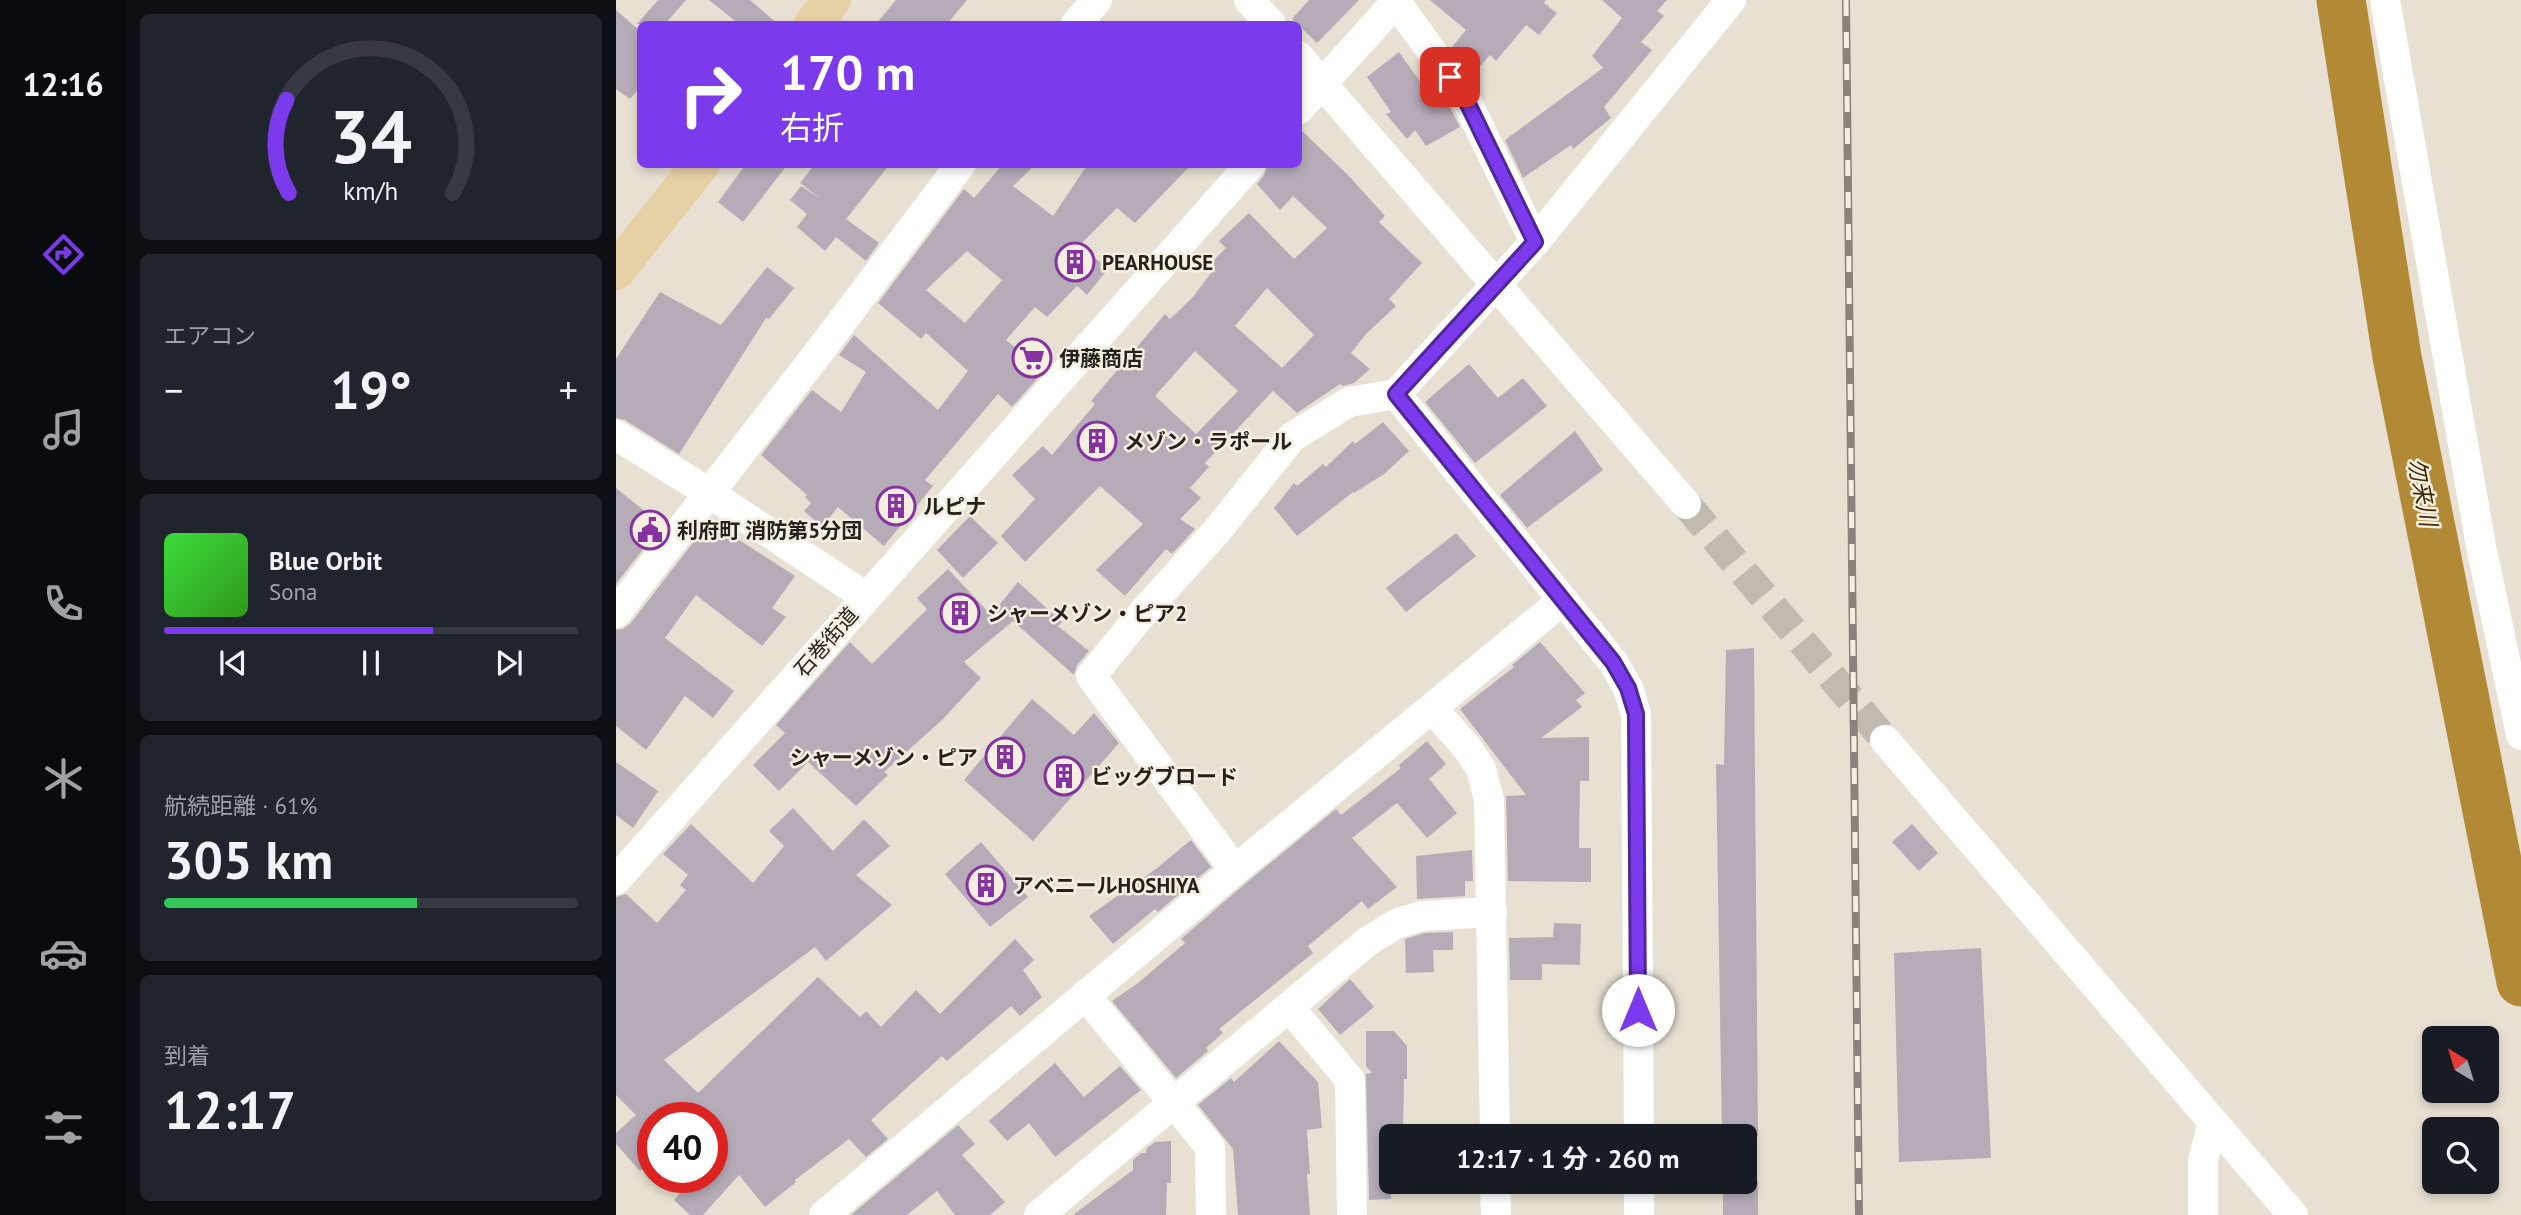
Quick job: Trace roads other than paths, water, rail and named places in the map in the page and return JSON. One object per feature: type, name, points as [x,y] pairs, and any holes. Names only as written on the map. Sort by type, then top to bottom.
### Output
[{"type":"main road","points":[[815,21],[832,0]]},
{"type":"main road","points":[[616,271],[698,168]]},
{"type":"street","points":[[1079,21],[1097,0]]},
{"type":"street","points":[[1249,0],[1268,21]]},
{"type":"street","points":[[1235,870],[1091,676],[1146,609],[1216,532],[1292,437],[1349,402],[1396,394],[1535,242],[1731,0]]},
{"type":"street","points":[[2385,0],[2481,546],[2521,735]]},
{"type":"street","points":[[1302,106],[1397,1],[1464,96],[1535,242]]},
{"type":"street","points":[[1302,61],[1686,504]]},
{"type":"street","points":[[616,613],[958,168]]},
{"type":"street","points":[[866,597],[1087,353],[1248,168]]},
{"type":"street","points":[[1396,394],[1613,662],[1628,688],[1636,714],[1639,1124]]},
{"type":"street","name":"石巻街道","points":[[616,435],[866,597],[616,880]]},
{"type":"street","points":[[834,1212],[1085,995],[1563,600]]},
{"type":"street","points":[[1432,708],[1468,749],[1480,769],[1489,799],[1495,1124]]},
{"type":"street","points":[[1885,740],[2293,1215]]},
{"type":"street","points":[[1039,1215],[1368,941],[1398,923],[1422,916],[1492,912]]},
{"type":"street","points":[[1085,995],[1210,1147],[1211,1215]]},
{"type":"street","points":[[1289,1007],[1350,1080],[1352,1215]]},
{"type":"street","points":[[2203,1215],[2203,1160],[2213,1123]]},
{"type":"street","points":[[1495,1194],[1496,1215]]},
{"type":"street","points":[[1639,1194],[1639,1215]]},
{"type":"waterway","name":"勿来川","points":[[2341,0],[2397,357],[2521,982]]},
{"type":"tunnel","points":[[1686,504],[1885,740]]},
{"type":"railway","points":[[1846,0],[1859,1215]]},
{"type":"place","name":"PEARHOUSE","points":[[1075,262]]},
{"type":"place","name":"伊藤商店","points":[[1032,358]]},
{"type":"place","name":"メゾン・ラポール","points":[[1097,441]]},
{"type":"place","name":"ルピナ","points":[[896,506]]},
{"type":"place","name":"利府町 消防第5分団","points":[[650,530]]},
{"type":"place","name":"シャーメゾン・ピア2","points":[[960,613]]},
{"type":"place","name":"シャーメゾン・ピア","points":[[1005,757]]},
{"type":"place","name":"ビッグブロード","points":[[1064,776]]},
{"type":"place","name":"アベニールHOSHIYA","points":[[986,885]]}]
